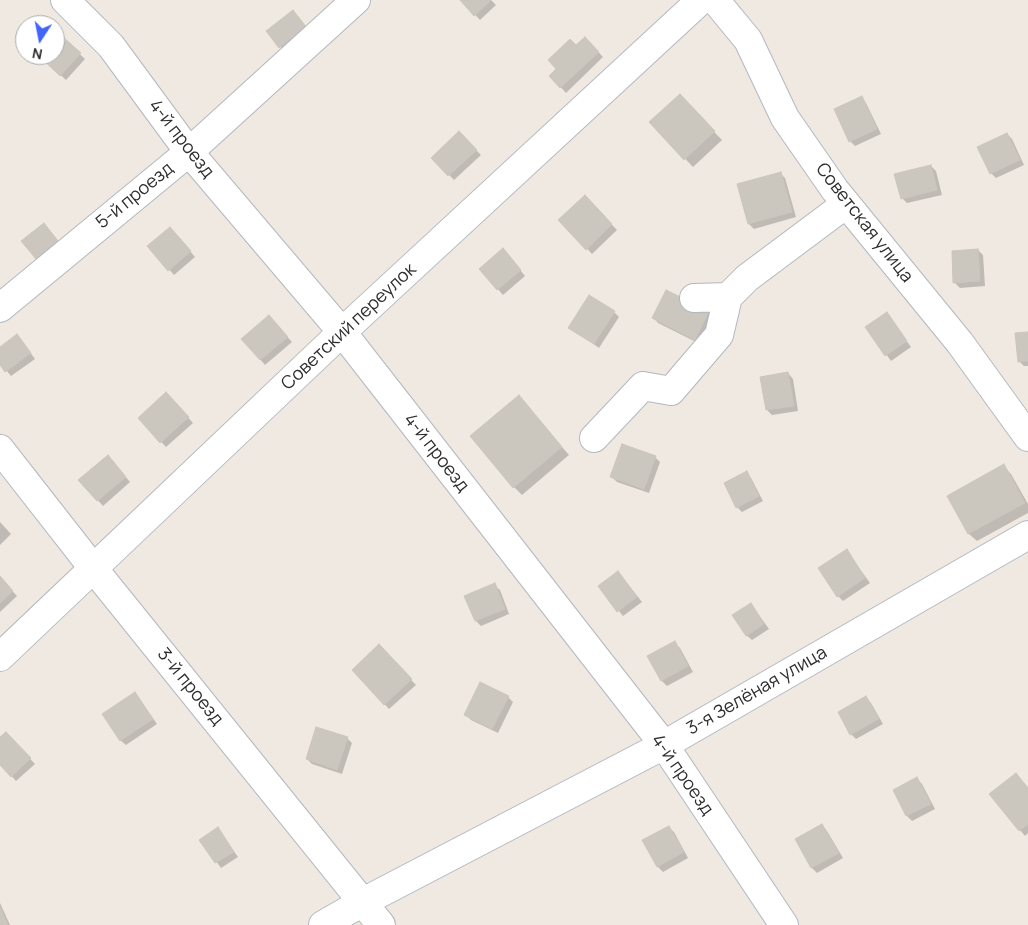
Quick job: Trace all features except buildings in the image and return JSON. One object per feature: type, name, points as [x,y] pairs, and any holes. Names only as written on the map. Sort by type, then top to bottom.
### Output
[{"type":"street","name":"4-й проезд","points":[[65,0],[111,46],[189,152],[342,332],[664,745],[784,925]]},
{"type":"street","name":"5-й проезд","points":[[0,308],[189,152],[356,0]]},
{"type":"street","name":"Советский переулок","points":[[0,657],[342,332],[701,0]]},
{"type":"street","name":"Советская улица","points":[[715,0],[748,40],[785,118],[835,190],[960,343],[1028,437]]},
{"type":"street","points":[[594,438],[643,386],[671,391],[719,336],[728,297],[747,278],[846,204]]},
{"type":"street","points":[[694,298],[728,297]]},
{"type":"street","name":"3-й проезд","points":[[0,449],[93,568],[381,925]]},
{"type":"street","name":"3-я Зелёная улица","points":[[323,925],[363,902],[664,745],[1028,535]]}]
